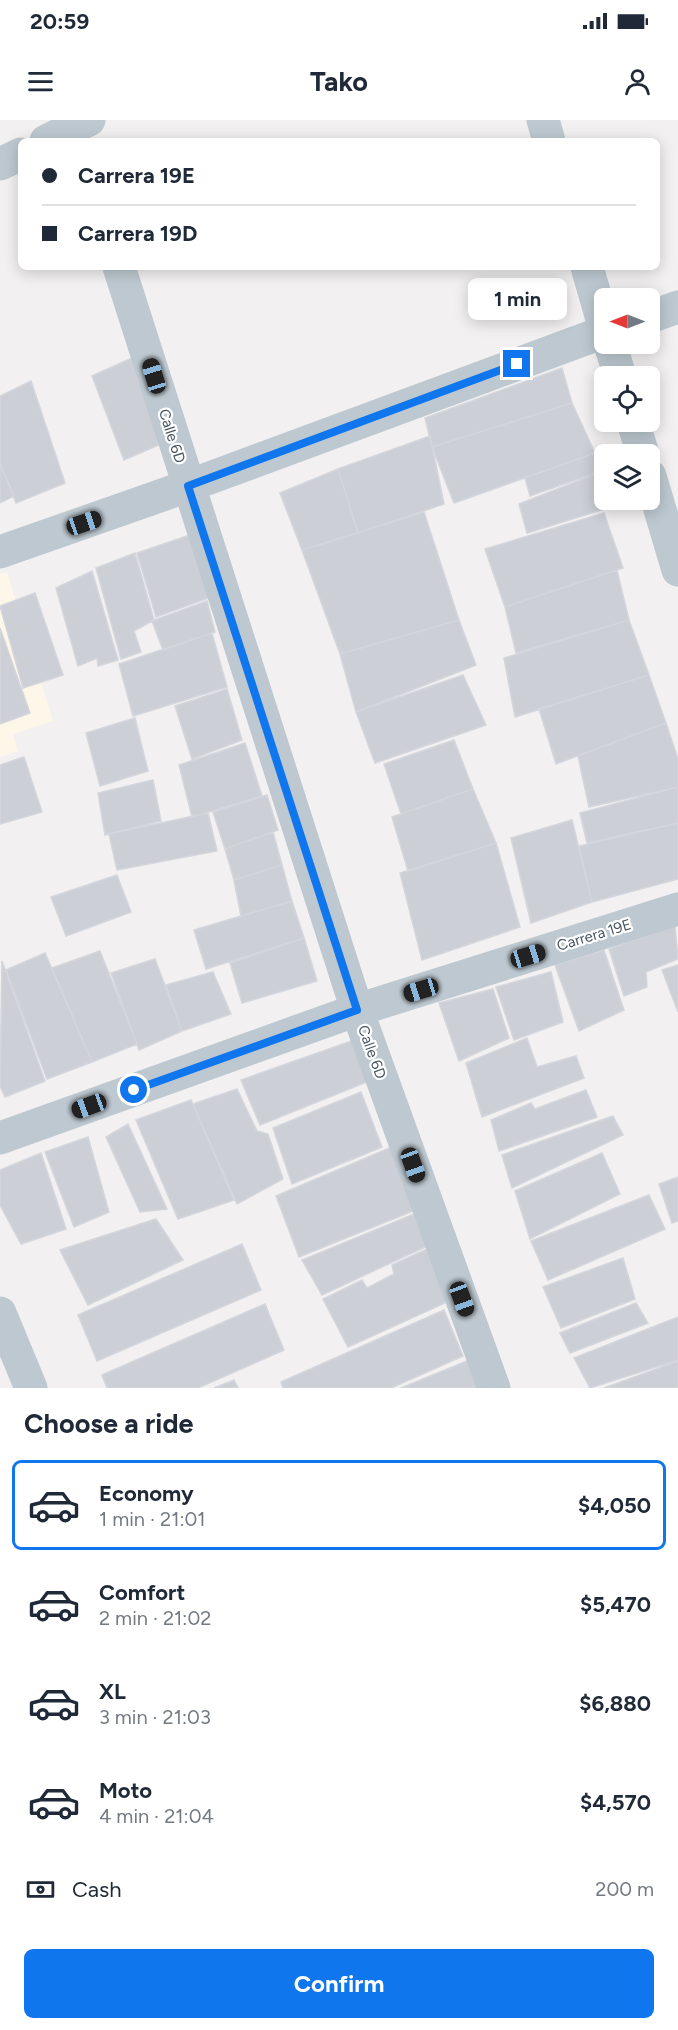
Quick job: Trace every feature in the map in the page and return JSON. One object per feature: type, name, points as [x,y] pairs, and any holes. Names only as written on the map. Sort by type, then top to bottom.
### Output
[{"type":"street","points":[[52,138],[89,120]]},
{"type":"street","points":[[88,138],[105,127],[104,120]]},
{"type":"street","points":[[543,120],[548,138]]},
{"type":"street","points":[[0,164],[18,155]]},
{"type":"street","name":"Calle 6D","points":[[120,270],[357,1010],[494,1388]]},
{"type":"street","points":[[588,270],[594,291]]},
{"type":"street","points":[[660,313],[678,307]]},
{"type":"street","points":[[0,552],[188,486],[594,336]]},
{"type":"street","points":[[660,510],[678,570]]},
{"type":"street","name":"Carrera 19E","points":[[0,1138],[357,1010],[678,909]]},
{"type":"street","points":[[0,1312],[31,1388]]},
{"type":"shaded area","points":[[7,572],[53,721],[13,734],[18,751],[0,757],[0,574]]},
{"type":"building","points":[[143,353],[163,443],[124,460],[92,376]]},
{"type":"building","points":[[562,368],[572,403],[432,447],[425,418]]},
{"type":"building","points":[[31,381],[65,483],[16,503],[0,463],[0,396]]},
{"type":"building","points":[[572,403],[594,453],[454,503],[432,447]]},
{"type":"building","points":[[430,436],[444,504],[358,533],[338,469]]},
{"type":"building","points":[[594,453],[594,473],[530,496],[525,478]]},
{"type":"building","points":[[0,463],[14,496],[0,503]]},
{"type":"building","points":[[338,469],[358,533],[302,550],[280,493]]},
{"type":"building","points":[[594,475],[594,510],[602,510],[527,533],[519,504]]},
{"type":"building","points":[[424,512],[459,620],[340,654],[302,550]]},
{"type":"building","points":[[604,513],[623,568],[505,607],[485,549]]},
{"type":"building","points":[[190,535],[214,596],[156,617],[137,553]]},
{"type":"building","points":[[135,553],[154,620],[134,631],[141,652],[121,659],[96,568]]},
{"type":"building","points":[[617,570],[629,620],[516,653],[505,607]]},
{"type":"building","points":[[92,571],[118,660],[98,666],[97,658],[78,666],[56,588]]},
{"type":"building","points":[[35,593],[63,675],[23,688],[0,606]]},
{"type":"building","points":[[207,601],[215,632],[163,650],[152,621]]},
{"type":"building","points":[[459,620],[476,665],[356,712],[340,654]]},
{"type":"building","points":[[629,620],[649,675],[515,717],[504,658]]},
{"type":"building","points":[[0,628],[30,713],[0,724]]},
{"type":"building","points":[[212,633],[227,687],[133,716],[119,664]]},
{"type":"building","points":[[463,675],[486,725],[375,763],[356,712]]},
{"type":"building","points":[[649,675],[666,723],[556,764],[539,709]]},
{"type":"building","points":[[227,689],[242,740],[192,759],[175,706]]},
{"type":"building","points":[[135,718],[148,771],[100,786],[86,733]]},
{"type":"building","points":[[666,723],[678,759],[678,787],[589,807],[578,756]]},
{"type":"building","points":[[454,740],[473,789],[401,814],[384,764]]},
{"type":"building","points":[[245,743],[262,796],[192,817],[179,765]]},
{"type":"building","points":[[24,757],[42,812],[0,824],[0,765]]},
{"type":"building","points":[[153,780],[161,821],[105,835],[98,793]]},
{"type":"building","points":[[678,787],[678,823],[587,843],[580,813]]},
{"type":"building","points":[[473,789],[496,843],[408,871],[392,817]]},
{"type":"building","points":[[267,795],[278,830],[225,849],[213,812]]},
{"type":"building","points":[[208,813],[217,851],[117,870],[109,834]]},
{"type":"building","points":[[572,820],[592,902],[531,923],[511,838]]},
{"type":"building","points":[[678,823],[678,879],[592,902],[579,846]]},
{"type":"building","points":[[273,832],[282,865],[234,880],[225,849]]},
{"type":"building","points":[[496,843],[520,927],[422,960],[400,873]]},
{"type":"building","points":[[282,865],[292,901],[241,916],[234,880]]},
{"type":"building","points":[[117,875],[131,912],[66,936],[51,897]]},
{"type":"building","points":[[292,901],[304,938],[206,969],[194,930]]},
{"type":"building","points":[[675,926],[678,959],[646,972],[647,987],[624,996],[609,949]]},
{"type":"building","points":[[304,938],[317,981],[242,1003],[230,963]]},
{"type":"building","points":[[604,950],[624,1010],[579,1031],[555,965]]},
{"type":"building","points":[[100,951],[137,1044],[92,1062],[52,968]]},
{"type":"building","points":[[45,953],[92,1062],[47,1079],[6,970]]},
{"type":"building","points":[[155,959],[182,1031],[139,1050],[111,973]]},
{"type":"building","points":[[2,961],[45,1081],[5,1097],[0,1086]]},
{"type":"building","points":[[678,965],[678,1012],[662,970]]},
{"type":"building","points":[[213,972],[231,1014],[182,1031],[166,985]]},
{"type":"building","points":[[551,972],[563,1022],[514,1040],[496,987]]},
{"type":"building","points":[[493,989],[509,1038],[459,1061],[439,1003]]},
{"type":"building","points":[[360,1038],[374,1079],[260,1125],[241,1080]]},
{"type":"building","points":[[527,1038],[537,1067],[576,1056],[584,1078],[482,1117],[466,1063]]},
{"type":"building","points":[[237,1089],[257,1131],[268,1134],[283,1179],[237,1204],[193,1104]]},
{"type":"building","points":[[586,1090],[597,1117],[499,1151],[491,1120],[531,1103],[535,1109]]},
{"type":"building","points":[[361,1092],[382,1147],[292,1184],[273,1128]]},
{"type":"building","points":[[191,1100],[234,1200],[178,1219],[136,1120]]},
{"type":"building","points":[[613,1116],[623,1135],[512,1188],[502,1155]]},
{"type":"building","points":[[128,1124],[167,1209],[140,1212],[106,1137]]},
{"type":"building","points":[[88,1137],[109,1212],[74,1227],[45,1152]]},
{"type":"building","points":[[394,1146],[418,1209],[299,1257],[276,1196]]},
{"type":"building","points":[[41,1153],[66,1229],[21,1244],[0,1205],[0,1170]]},
{"type":"building","points":[[602,1153],[620,1194],[530,1239],[515,1191]]},
{"type":"building","points":[[678,1177],[678,1221],[672,1223],[659,1184]]},
{"type":"building","points":[[649,1195],[665,1229],[548,1280],[531,1241]]},
{"type":"building","points":[[414,1214],[427,1246],[322,1295],[302,1260]]},
{"type":"building","points":[[156,1219],[183,1260],[88,1305],[60,1250]]},
{"type":"building","points":[[242,1244],[261,1290],[97,1361],[78,1315]]},
{"type":"building","points":[[429,1248],[449,1301],[348,1347],[323,1299],[362,1280],[367,1288],[394,1274],[392,1265]]},
{"type":"building","points":[[623,1258],[635,1299],[561,1328],[543,1287]]},
{"type":"building","points":[[636,1303],[648,1323],[570,1353],[560,1333]]},
{"type":"building","points":[[265,1304],[284,1350],[198,1388],[107,1388],[102,1375]]},
{"type":"building","points":[[444,1310],[463,1356],[391,1388],[283,1388],[281,1382]]},
{"type":"building","points":[[678,1317],[678,1360],[590,1388],[574,1358]]},
{"type":"building","points":[[467,1361],[479,1388],[401,1388]]},
{"type":"building","points":[[678,1361],[678,1388],[604,1388]]},
{"type":"building","points":[[234,1380],[238,1388],[214,1388]]},
{"type":"route","points":[[134,1090],[357,1010],[188,486],[517,364]]}]
